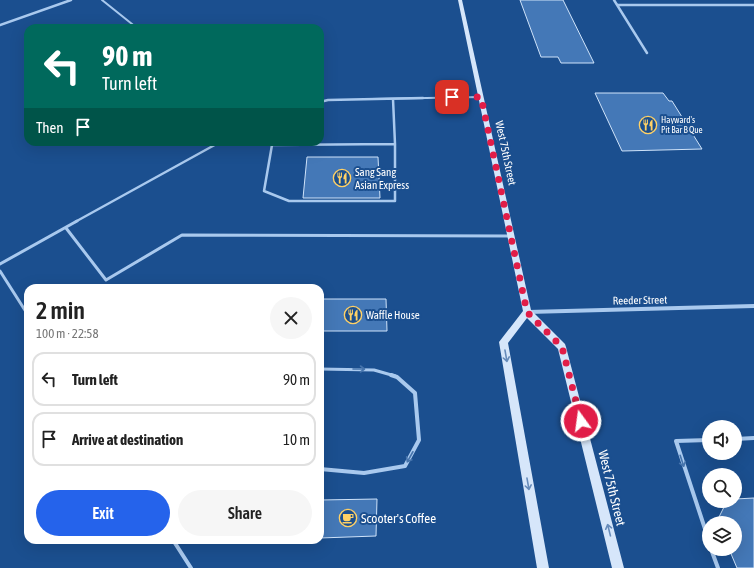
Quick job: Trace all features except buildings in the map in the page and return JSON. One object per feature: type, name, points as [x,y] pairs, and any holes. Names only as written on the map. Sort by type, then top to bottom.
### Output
[{"type":"main road","name":"West 75th Street","points":[[460,0],[527,312],[562,347],[618,568]]},
{"type":"main road","points":[[527,312],[503,342],[543,568]]},
{"type":"street","points":[[0,25],[71,0]]},
{"type":"street","points":[[614,0],[647,54]]},
{"type":"street","points":[[618,5],[754,5]]},
{"type":"street","name":"Reeder Street","points":[[527,312],[754,306]]},
{"type":"lane","points":[[102,0],[132,24]]},
{"type":"lane","points":[[324,101],[481,97]]},
{"type":"lane","points":[[272,146],[264,191],[289,201],[395,201],[393,99]]},
{"type":"lane","points":[[324,145],[395,144]]},
{"type":"lane","points":[[0,264],[213,146]]},
{"type":"lane","points":[[66,228],[106,280],[182,235],[511,236]]},
{"type":"lane","points":[[0,271],[24,309]]},
{"type":"lane","points":[[324,369],[374,370],[397,377],[415,393],[419,440],[405,466],[364,473],[324,469]]},
{"type":"lane","points":[[742,439],[754,438]]},
{"type":"lane","points":[[702,440],[676,442],[702,520]]},
{"type":"lane","points":[[176,544],[191,568]]},
{"type":"lane","points":[[714,556],[718,568]]},
{"type":"place","name":"Hayward's Pit Bar B Que","points":[[648,125]]},
{"type":"place","name":"Sang Sang Asian Express","points":[[342,178]]},
{"type":"place","name":"Waffle House","points":[[353,315]]},
{"type":"place","name":"Scooter's Coffee","points":[[348,518]]},
{"type":"route","points":[[452,97],[481,97],[527,312],[562,347],[581,421]]}]
